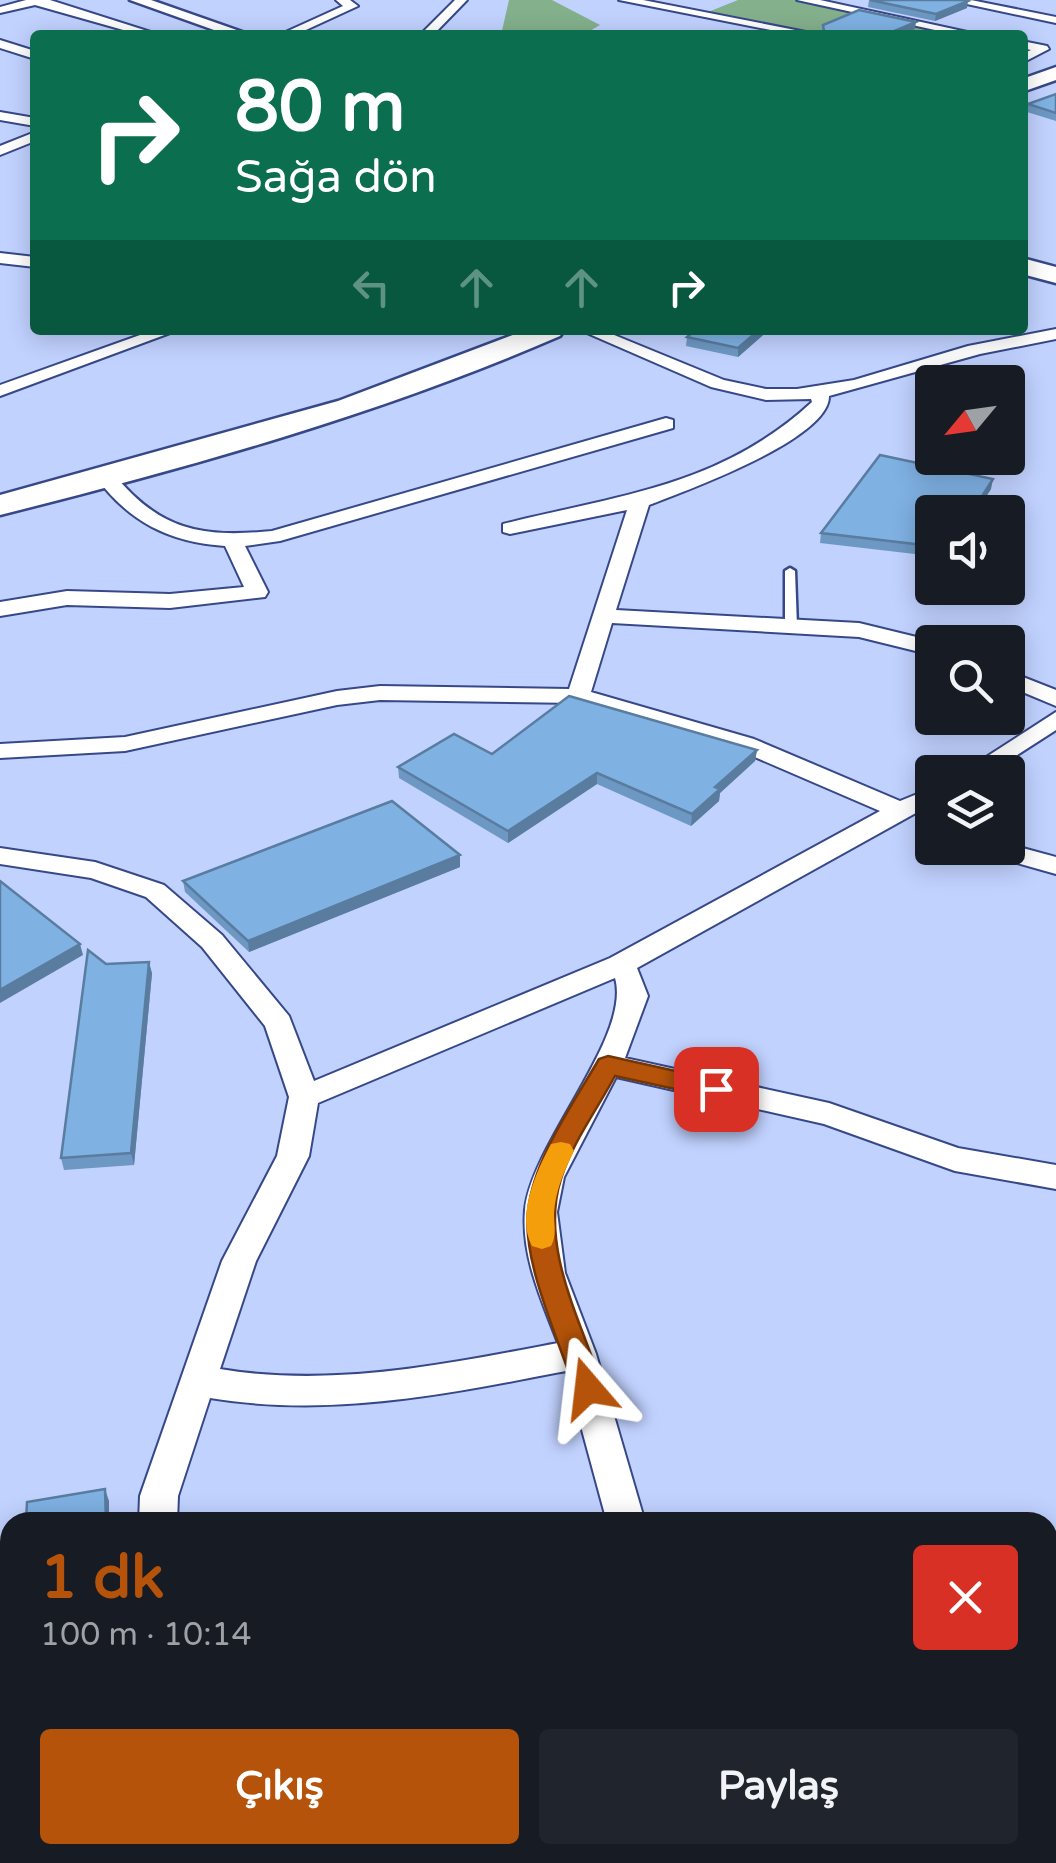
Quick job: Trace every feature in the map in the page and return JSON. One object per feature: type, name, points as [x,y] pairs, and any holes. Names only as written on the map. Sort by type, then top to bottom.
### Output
[{"type":"main road","points":[[1028,96],[1052,79]]},
{"type":"main road","points":[[1028,251],[1056,258]]},
{"type":"main road","points":[[1028,268],[1056,275]]},
{"type":"main road","points":[[0,482],[254,416],[432,358],[486,335]]},
{"type":"main road","points":[[0,504],[270,433],[391,394],[538,335]]},
{"type":"street","points":[[297,30],[352,6],[342,0]]},
{"type":"street","points":[[431,30],[460,0]]},
{"type":"street","points":[[625,0],[788,30]]},
{"type":"street","points":[[802,0],[950,30]]},
{"type":"street","points":[[954,0],[1056,20]]},
{"type":"street","points":[[1022,0],[1056,7]]},
{"type":"street","points":[[0,10],[37,1],[137,30]]},
{"type":"street","points":[[131,3],[200,30]]},
{"type":"street","points":[[131,3],[226,30]]},
{"type":"street","points":[[1,45],[30,53]]},
{"type":"street","points":[[1028,45],[1044,49],[1028,56]]},
{"type":"street","points":[[1028,72],[1052,79]]},
{"type":"street","points":[[0,116],[30,121]]},
{"type":"street","points":[[0,151],[30,138]]},
{"type":"street","points":[[0,258],[30,261]]},
{"type":"street","points":[[600,335],[738,390],[820,394],[976,350],[1056,334]]},
{"type":"street","points":[[0,391],[156,335]]},
{"type":"street","points":[[510,528],[640,501],[768,449],[790,435],[821,403],[820,394]]},
{"type":"street","points":[[106,477],[124,504],[154,524],[194,537],[233,542],[273,537],[666,424]]},
{"type":"street","points":[[578,696],[640,501]]},
{"type":"street","points":[[0,609],[67,598],[170,601],[257,592],[233,542]]},
{"type":"street","points":[[602,616],[860,630],[915,644]]},
{"type":"street","points":[[1025,685],[1056,698]]},
{"type":"street","points":[[0,751],[125,744],[380,692],[578,696],[745,744],[915,816]]},
{"type":"street","points":[[1000,755],[1056,718]]},
{"type":"street","points":[[304,1097],[620,965],[915,803]]},
{"type":"street","points":[[0,856],[94,870],[155,891],[212,942],[279,1023],[304,1097],[293,1156],[239,1261],[158,1496],[158,1512]]},
{"type":"street","points":[[1025,857],[1056,866]]},
{"type":"street","points":[[620,965],[629,977],[634,996],[608,1065],[548,1177],[541,1212],[548,1273],[579,1354],[623,1512]]},
{"type":"street","points":[[608,1065],[829,1114],[955,1159],[1056,1177]]},
{"type":"street","points":[[200,1381],[265,1393],[340,1394],[579,1354]]},
{"type":"lane","points":[[790,571],[791,627]]},
{"type":"green space","points":[[509,0],[552,0],[600,25],[592,30],[502,30]]},
{"type":"green space","points":[[738,0],[794,0],[939,30],[798,30],[703,14]]},
{"type":"building","points":[[870,0],[964,0],[968,1],[936,14]]},
{"type":"building","points":[[859,10],[916,22],[897,30],[824,30],[823,25]]},
{"type":"building","points":[[1056,94],[1056,113],[1028,104]]},
{"type":"building","points":[[689,335],[753,335],[738,348],[687,337]]},
{"type":"building","points":[[880,455],[915,462],[915,475],[974,475],[993,479],[983,495],[915,495],[915,544],[821,533]]},
{"type":"building","points":[[569,696],[757,750],[715,787],[720,789],[692,814],[597,773],[508,831],[398,767],[454,734],[492,754]]},
{"type":"building","points":[[392,801],[460,855],[248,941],[183,881]]},
{"type":"building","points":[[0,881],[80,944],[0,990]]},
{"type":"building","points":[[88,950],[106,964],[149,962],[131,1153],[61,1158]]},
{"type":"building","points":[[105,1489],[106,1512],[26,1512],[27,1502]]},
{"type":"slow traffic","points":[[542,1239],[541,1212],[548,1177],[561,1151]]},
{"type":"route","points":[[588,1388],[542,1246],[541,1212],[548,1177],[608,1065],[716,1089]]}]
